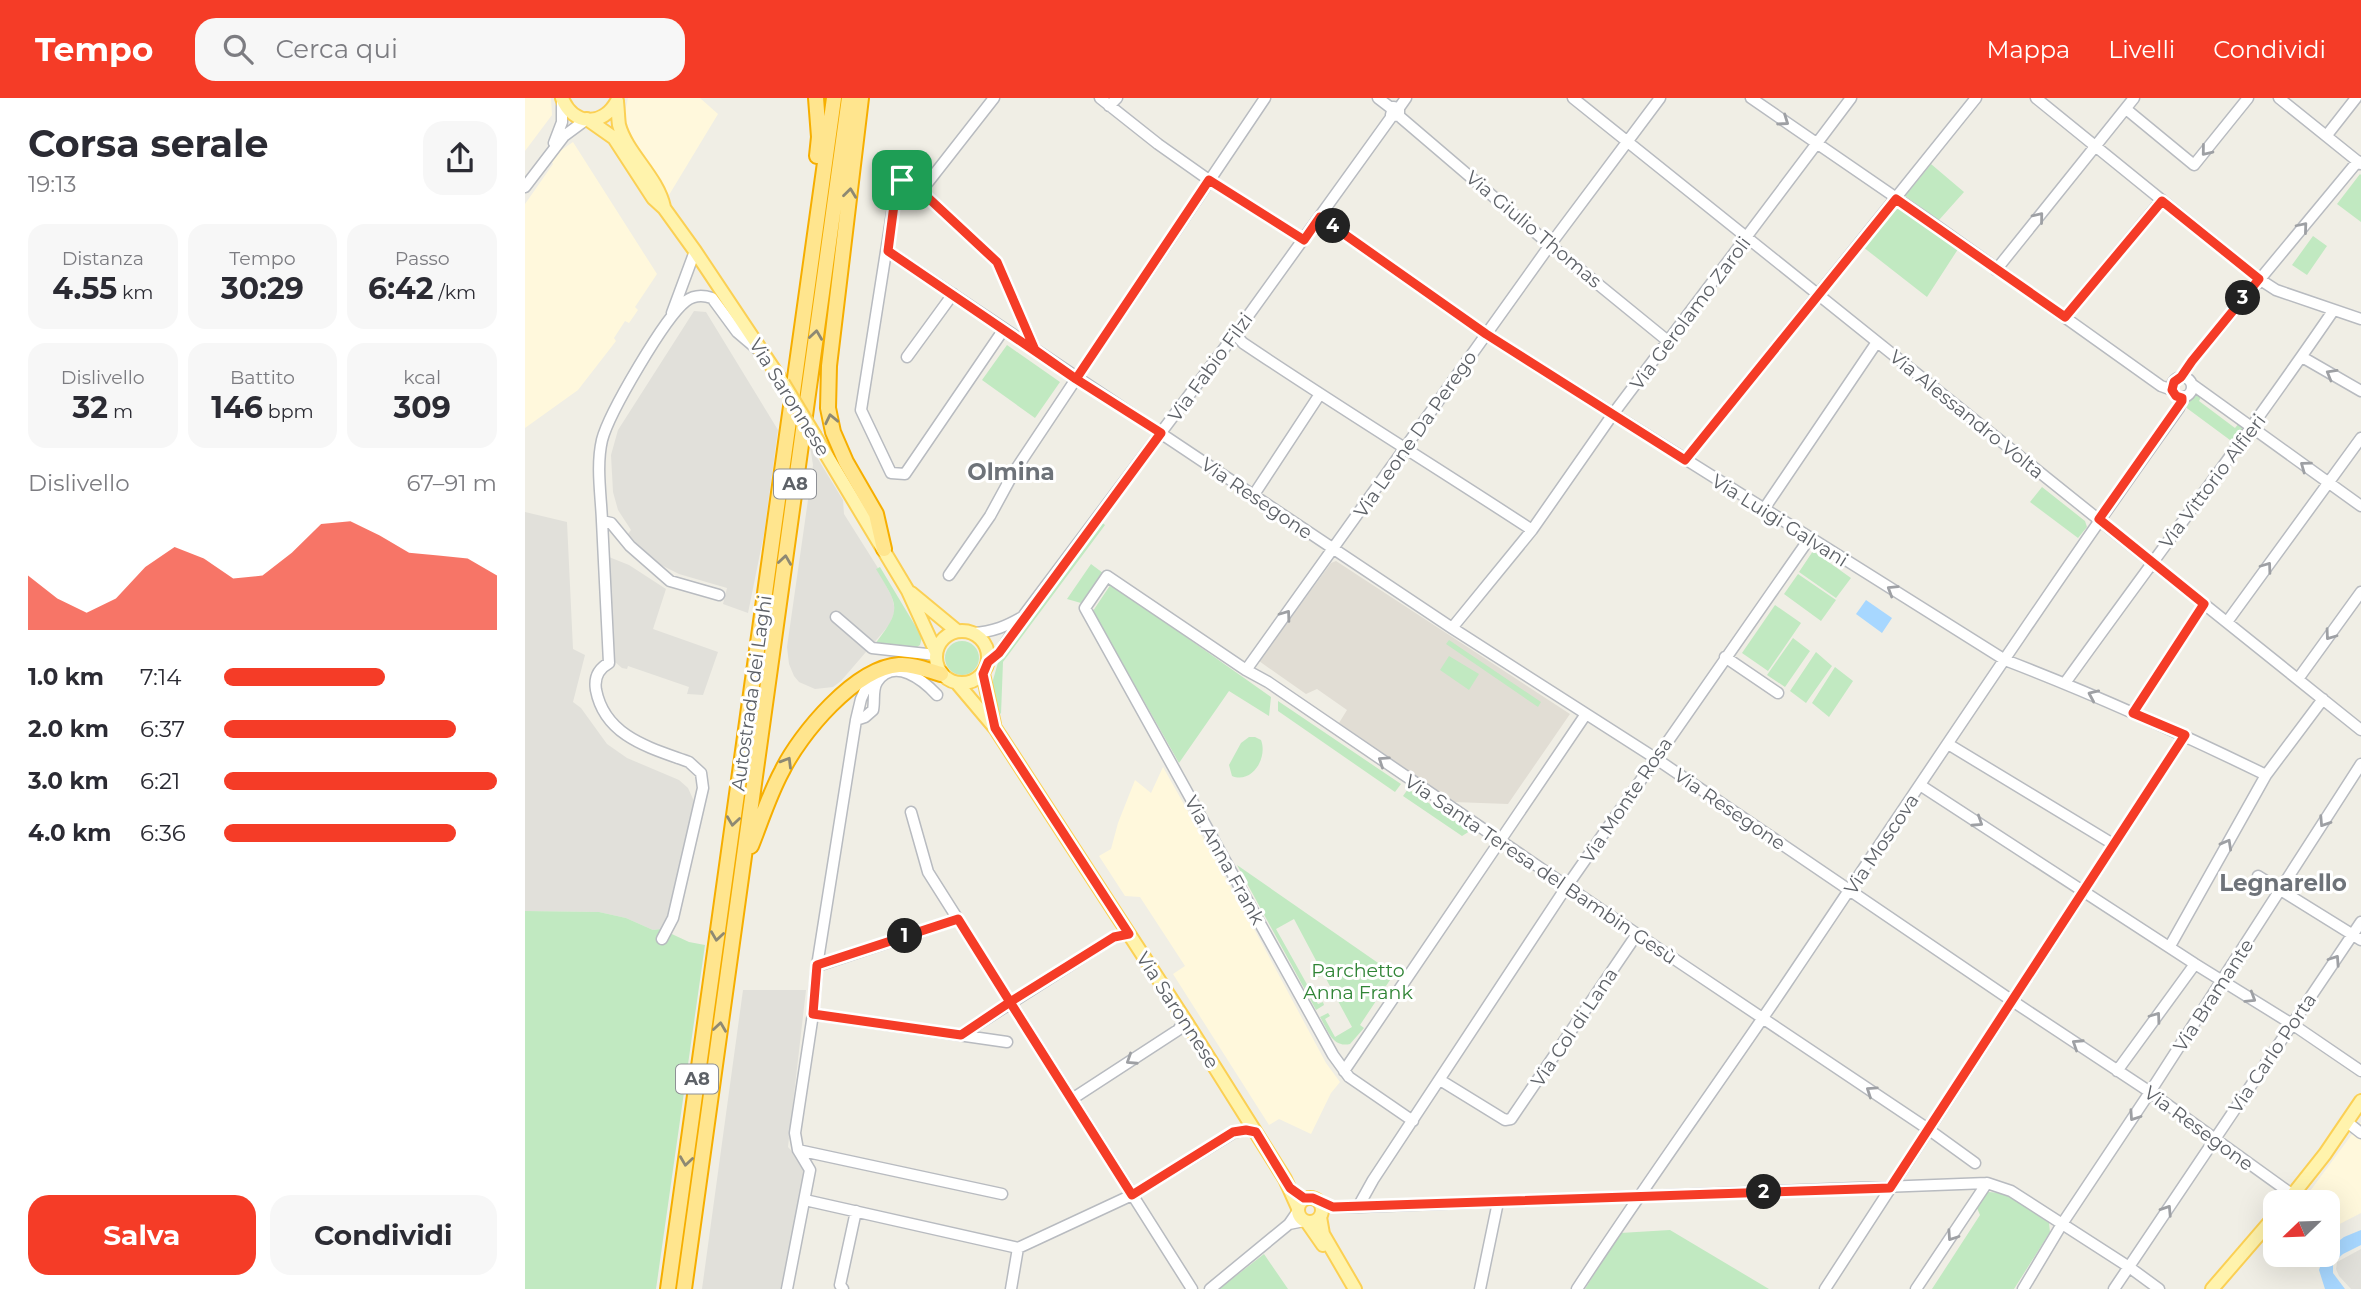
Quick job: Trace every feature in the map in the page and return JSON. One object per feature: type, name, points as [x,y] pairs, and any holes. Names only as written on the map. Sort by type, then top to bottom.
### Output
[{"type":"highway","points":[[805,309],[818,137],[816,98]]},
{"type":"highway","name":"Autostrada dei Laghi","points":[[669,1289],[834,98]]},
{"type":"highway","name":"Autostrada dei Laghi","points":[[684,1289],[849,98]]},
{"type":"highway","points":[[861,98],[828,373],[828,408],[838,447],[876,514],[884,549]]},
{"type":"highway","points":[[742,870],[782,769],[815,723],[853,687],[878,670],[897,665],[941,674]]},
{"type":"main road","name":"Via Saronnese","points":[[562,99],[572,113],[587,119],[614,138],[653,198],[664,208],[695,251],[783,383],[908,591],[936,654],[941,674],[957,683],[995,728],[1185,1020],[1290,1188],[1312,1211],[1355,1289]]},
{"type":"main road","name":"Via Saronnese","points":[[618,100],[619,124],[624,136],[661,193],[664,208]]},
{"type":"main road","points":[[587,119],[607,115],[618,100]]},
{"type":"main road","name":"Via Saronnese","points":[[908,591],[957,631],[974,634],[986,645],[986,668],[995,728]]},
{"type":"main road","points":[[936,654],[941,641],[957,631]]},
{"type":"main road","points":[[957,683],[970,683],[986,668]]},
{"type":"main road","points":[[2297,1190],[2361,1101]]},
{"type":"main road","name":"Via Saronnese","points":[[1312,1211],[1347,1289]]},
{"type":"main road","points":[[2212,1289],[2263,1230]]},
{"type":"street","points":[[922,190],[994,98]]},
{"type":"street","points":[[1100,98],[1209,180],[1304,240]]},
{"type":"street","points":[[1109,106],[1117,98]]},
{"type":"street","points":[[949,575],[990,516],[1014,472],[1265,98]]},
{"type":"street","name":"Via Giulio Thomas","points":[[1378,98],[1550,245],[1669,342]]},
{"type":"street","name":"Via Fabio Filzi","points":[[986,668],[1235,334],[1406,98]]},
{"type":"street","name":"Via Alessandro Volta","points":[[1573,98],[2361,730]]},
{"type":"street","name":"Via Leone Da Perego","points":[[1246,670],[1550,245],[1660,98]]},
{"type":"street","points":[[1751,98],[2161,386],[2172,390],[2176,396],[2182,398],[2190,394],[2193,385]]},
{"type":"street","name":"Via Gerolamo Zaroli","points":[[1452,628],[1532,530],[1613,414],[1851,98]]},
{"type":"street","points":[[1685,460],[1976,98]]},
{"type":"street","points":[[2036,98],[2259,279],[2276,290],[2361,319]]},
{"type":"street","points":[[1996,270],[2134,98]]},
{"type":"street","points":[[2126,109],[2194,165],[2248,98]]},
{"type":"street","points":[[2172,390],[2174,382],[2181,377],[2259,279],[2359,163],[2280,98]]},
{"type":"street","points":[[2327,135],[2356,98]]},
{"type":"street","points":[[549,153],[562,122],[562,99]]},
{"type":"street","points":[[525,187],[564,136],[587,119]]},
{"type":"street","points":[[1004,329],[905,474],[891,473],[862,410],[897,182],[908,179],[922,190],[997,262],[1035,350]]},
{"type":"street","points":[[2065,317],[2162,201]]},
{"type":"street","name":"Via Luigi Galvani","points":[[1320,217],[1486,334],[2005,660],[2185,735],[2266,775]]},
{"type":"street","points":[[663,939],[673,918],[700,804],[703,778],[689,762],[632,740],[617,729],[605,713],[597,695],[595,681],[600,668],[609,663],[600,457],[603,438],[618,402],[671,317],[695,251]]},
{"type":"street","name":"Via Resegone","points":[[888,251],[1334,550],[1655,758],[2150,1092],[2214,1138],[2279,1190]]},
{"type":"street","points":[[907,357],[953,294]]},
{"type":"street","points":[[671,317],[699,295],[712,298],[737,332],[765,357]]},
{"type":"street","name":"Via Vittorio Alfieri","points":[[2065,683],[2252,428],[2333,311]]},
{"type":"street","points":[[1235,334],[1243,343],[1319,394],[1406,447],[1532,530]]},
{"type":"street","points":[[1764,509],[1877,342]]},
{"type":"street","points":[[2302,357],[2361,391]]},
{"type":"street","points":[[2181,377],[2187,378],[2361,506]]},
{"type":"street","points":[[1253,495],[1319,394]]},
{"type":"street","name":"Via Moscova","points":[[1577,1289],[1637,1196],[1763,1018],[2099,519],[2179,408],[2182,398]]},
{"type":"street","points":[[2227,622],[2361,438]]},
{"type":"street","points":[[601,521],[611,523],[629,546],[670,580],[719,595]]},
{"type":"street","name":"Via Monte Rosa","points":[[1358,1207],[1567,886],[1809,538]]},
{"type":"street","name":"Via Santa Teresa del Bambin Gesù","points":[[1107,576],[1246,670],[1277,687],[1975,1163]]},
{"type":"street","name":"Via Anna Frank","points":[[1107,576],[1085,608],[1344,1072],[1413,1121]]},
{"type":"street","points":[[2298,679],[2361,592]]},
{"type":"street","points":[[2133,713],[2204,604]]},
{"type":"street","name":"Via Fabio Filzi","points":[[974,634],[988,633],[1005,627],[1024,615]]},
{"type":"street","points":[[836,617],[871,648],[936,654]]},
{"type":"street","points":[[1725,657],[1778,693]]},
{"type":"street","points":[[787,1289],[810,1170],[798,1150],[795,1133],[813,1014],[817,965],[856,720],[868,680],[878,670]]},
{"type":"street","points":[[856,720],[873,710],[877,682],[894,672],[909,672],[937,695]]},
{"type":"street","points":[[2170,946],[2266,775],[2323,699]]},
{"type":"street","points":[[1344,1072],[1586,714]]},
{"type":"street","points":[[1825,1289],[2185,735]]},
{"type":"street","points":[[1948,744],[2113,844]]},
{"type":"street","name":"Via Bramante","points":[[2023,1289],[2062,1224],[2361,764]]},
{"type":"street","points":[[1920,785],[2361,1071]]},
{"type":"street","points":[[911,812],[928,872],[1192,1289]]},
{"type":"street","points":[[2259,876],[2357,937]]},
{"type":"street","points":[[817,965],[958,919]]},
{"type":"street","name":"Via Carlo Porta","points":[[2114,1289],[2292,1024],[2357,937],[2361,922]]},
{"type":"street","points":[[961,1035],[1114,937],[1129,934]]},
{"type":"street","name":"Via Col di Lana","points":[[1440,1080],[1505,1120],[1511,1119],[1637,934]]},
{"type":"street","points":[[2117,1071],[2195,964]]},
{"type":"street","points":[[813,1014],[1007,1042]]},
{"type":"street","points":[[1072,1099],[1178,1030],[1185,1020]]},
{"type":"street","points":[[2347,1122],[2361,1133]]},
{"type":"street","points":[[805,1200],[1018,1248],[1132,1195],[1233,1132],[1256,1132]]},
{"type":"street","points":[[798,1150],[1002,1194]]},
{"type":"street","points":[[1916,1289],[1987,1183]]},
{"type":"street","points":[[1210,1289],[1289,1224],[1312,1211],[1987,1183],[2011,1191],[2159,1289]]},
{"type":"street","points":[[1480,1289],[1498,1202]]},
{"type":"street","points":[[842,1287],[856,1211]]},
{"type":"street","points":[[1011,1289],[1018,1248]]},
{"type":"shaded area","points":[[525,98],[551,98],[552,115],[525,151]]},
{"type":"shaded area","points":[[628,98],[700,98],[718,114],[669,195],[628,133],[624,117]]},
{"type":"shaded area","points":[[573,142],[657,274],[635,307],[638,310],[629,323],[625,321],[614,338],[616,341],[578,390],[525,428],[525,204],[553,164],[550,158]]},
{"type":"shaded area","points":[[694,311],[706,312],[778,430],[764,534],[748,613],[723,604],[727,588],[679,574],[661,565],[643,551],[628,534],[631,530],[618,510],[613,492],[611,455],[618,430]]},
{"type":"shaded area","points":[[810,446],[843,500],[844,514],[878,568],[895,610],[890,624],[841,681],[833,687],[815,689],[799,682],[794,676],[787,647],[813,465]]},
{"type":"shaded area","points":[[525,512],[567,522],[573,649],[585,655],[573,702],[581,708],[607,744],[627,758],[679,780],[688,788],[693,799],[695,809],[669,922],[661,929],[653,930],[626,918],[599,912],[525,911]]},
{"type":"shaded area","points":[[609,557],[629,565],[666,589],[653,629],[718,652],[703,695],[687,694],[689,687],[628,666],[627,669],[622,668],[615,662]]},
{"type":"shaded area","points":[[1336,561],[1570,714],[1508,804],[1454,802],[1339,723],[1347,710],[1317,689],[1306,694],[1259,661],[1331,563]]},
{"type":"shaded area","points":[[1163,767],[1326,1063],[1340,1082],[1331,1093],[1311,1134],[1279,1119],[1269,1125],[1173,974],[1185,966],[1140,897],[1125,896],[1099,856],[1111,849],[1135,780],[1151,793]]},
{"type":"shaded area","points":[[743,990],[806,990],[788,1147],[806,1167],[781,1289],[702,1289]]},
{"type":"shaded area","points":[[2361,1122],[2361,1213],[2340,1224],[2340,1190],[2311,1190]]},
{"type":"shaded area","points":[[2361,1249],[2361,1289],[2351,1289],[2339,1276],[2336,1269],[2340,1267],[2340,1260]]},
{"type":"green space","points":[[1931,164],[1964,192],[1939,220],[1905,196]]},
{"type":"green space","points":[[2361,175],[2361,222],[2337,204]]},
{"type":"green space","points":[[1899,204],[1960,246],[1927,297],[1863,247]]},
{"type":"green space","points":[[2313,236],[2327,246],[2307,275],[2292,265]]},
{"type":"green space","points":[[1007,345],[1060,382],[1035,418],[982,380]]},
{"type":"green space","points":[[2202,395],[2199,401],[2235,428],[2239,423],[2246,428],[2234,443],[2184,406],[2191,397]]},
{"type":"green space","points":[[2042,487],[2085,521],[2087,527],[2078,538],[2030,502]]},
{"type":"green space","points":[[1100,521],[1105,525],[1003,662],[1001,714],[993,705],[993,680],[999,659]]},
{"type":"green space","points":[[1813,551],[1851,578],[1836,598],[1799,572]]},
{"type":"green space","points":[[1091,564],[1103,573],[1081,603],[1067,599]]},
{"type":"green space","points":[[880,567],[922,637],[920,645],[914,649],[875,644],[890,622],[894,607],[893,599],[876,569]]},
{"type":"green space","points":[[1798,574],[1836,600],[1821,621],[1784,594]]},
{"type":"green space","points":[[1111,584],[1271,697],[1269,716],[1229,691],[1179,763],[1093,611]]},
{"type":"green space","points":[[1775,605],[1801,623],[1768,671],[1742,653]]},
{"type":"green space","points":[[1793,638],[1810,651],[1785,687],[1767,675]]},
{"type":"green space","points":[[1449,640],[1541,702],[1538,707],[1446,644]]},
{"type":"green space","points":[[962,641],[974,646],[979,658],[974,670],[962,675],[950,670],[945,658],[950,646]]},
{"type":"green space","points":[[1816,652],[1832,666],[1806,703],[1790,691]]},
{"type":"green space","points":[[1449,656],[1479,674],[1469,690],[1440,670]]},
{"type":"green space","points":[[1835,667],[1853,681],[1829,717],[1812,703]]},
{"type":"green space","points":[[1278,701],[1401,784],[1395,792],[1278,711]]},
{"type":"green space","points":[[1249,737],[1261,740],[1263,747],[1257,768],[1246,776],[1232,776],[1229,765],[1241,743]]},
{"type":"green space","points":[[1408,789],[1470,831],[1462,836],[1403,796]]},
{"type":"green space","name":"Parchetto Anna Frank","points":[[1237,865],[1394,974],[1360,1025],[1364,1028],[1350,1044],[1344,1045],[1335,1041],[1320,1017],[1328,1013],[1330,1016],[1325,1019],[1335,1037],[1352,1027],[1324,975],[1318,977],[1315,971],[1320,968],[1294,919],[1276,929],[1318,1004],[1323,1002],[1324,1005],[1316,1010]]},
{"type":"green space","points":[[525,911],[599,912],[626,918],[653,930],[661,929],[689,942],[705,945],[656,1289],[525,1289]]},
{"type":"green space","points":[[1987,1192],[2004,1195],[2020,1203],[2049,1223],[2050,1232],[2014,1289],[1932,1289],[1980,1215],[1977,1208]]},
{"type":"green space","points":[[1670,1230],[1769,1289],[1585,1289],[1620,1233]]},
{"type":"green space","points":[[1264,1254],[1288,1289],[1219,1289]]},
{"type":"water","points":[[1866,600],[1892,618],[1882,633],[1856,614]]},
{"type":"water","points":[[2361,1230],[2361,1245],[2340,1257],[2340,1240]]},
{"type":"water","points":[[2320,1267],[2333,1267],[2333,1273],[2345,1289],[2325,1289]]},
{"type":"district","name":"Olmina","points":[[1011,472]]},
{"type":"district","name":"Legnarello","points":[[2283,883]]},
{"type":"route","points":[[902,180],[897,182],[888,251],[1076,379],[1209,180],[1304,240],[1320,217],[1486,334],[1685,460],[1896,199],[2065,317],[2162,201],[2259,279],[2181,377],[2172,384],[2176,396],[2182,398],[2179,408],[2099,519],[2204,604],[2133,713],[2185,735],[1890,1188],[1333,1207],[1313,1198],[1306,1199],[1290,1188],[1256,1132],[1246,1130],[1233,1132],[1132,1195],[1010,1002],[961,1035],[813,1014],[817,965],[958,919],[1010,1002],[1114,937],[1129,934],[995,728],[983,674],[988,662],[999,653],[1024,615],[1161,433],[1076,379],[1035,350],[997,262],[922,190],[908,179],[902,180]]}]
